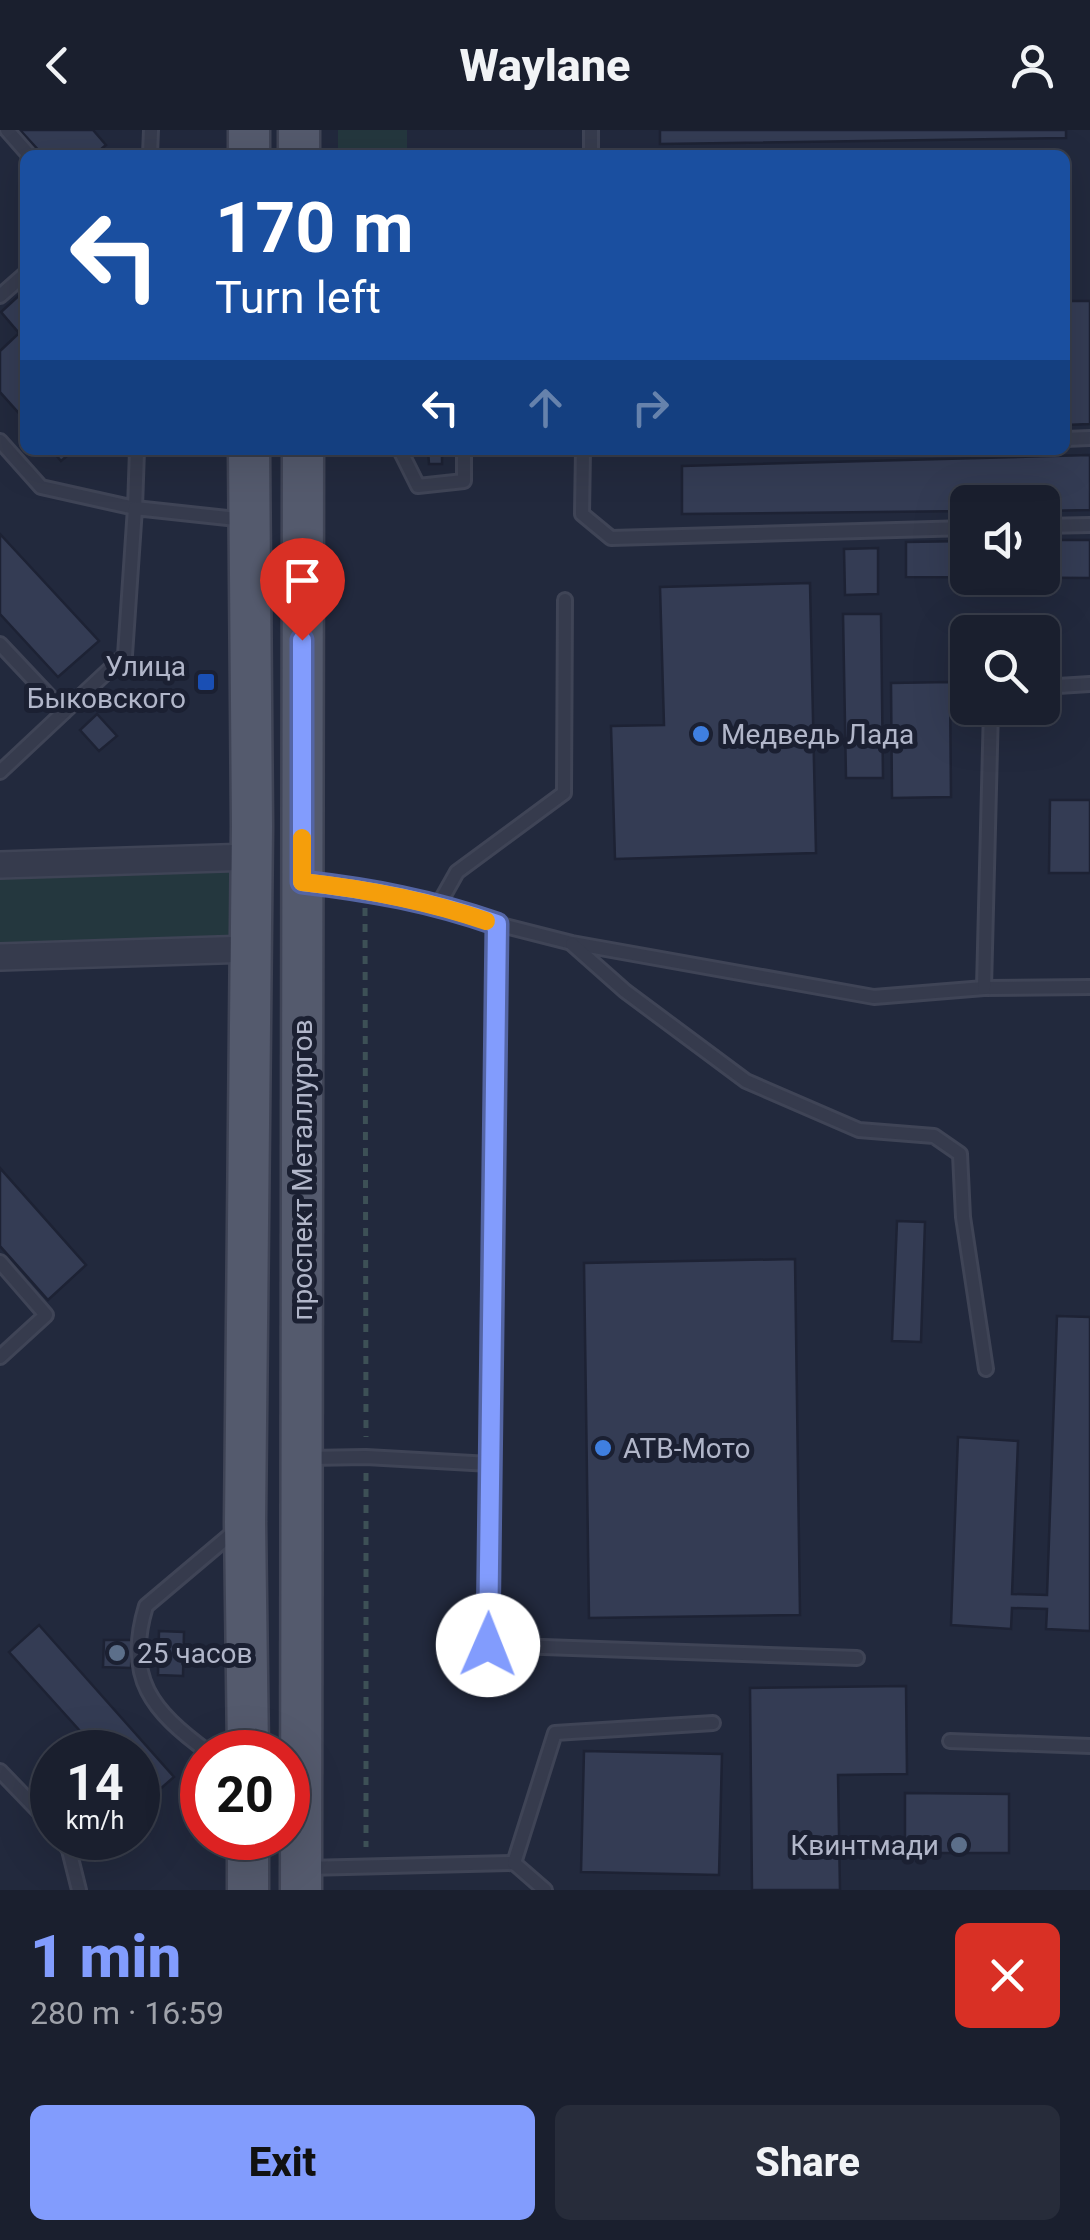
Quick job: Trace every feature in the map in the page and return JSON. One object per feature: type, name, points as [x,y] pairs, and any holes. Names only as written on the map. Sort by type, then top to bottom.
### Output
[{"type":"main road","name":"проспект Металлургов","points":[[248,1730],[245,1522],[252,858],[249,455]]},
{"type":"main road","name":"проспект Металлургов","points":[[301,1879],[303,455]]},
{"type":"main road","points":[[252,858],[302,871]]},
{"type":"main road","points":[[250,950],[302,949]]},
{"type":"main road","points":[[248,1860],[248,1890]]},
{"type":"street","points":[[0,865],[252,858]]},
{"type":"street","points":[[0,958],[250,950]]},
{"type":"lane","points":[[6,130],[24,150]]},
{"type":"lane","points":[[0,441],[41,487],[135,508],[249,520]]},
{"type":"lane","points":[[0,772],[125,655],[138,455]]},
{"type":"lane","points":[[402,455],[418,486],[464,481],[464,455]]},
{"type":"lane","points":[[583,455],[582,514],[611,538],[950,529]]},
{"type":"lane","points":[[1060,526],[1090,525]]},
{"type":"lane","points":[[439,904],[457,872],[564,793],[565,600]]},
{"type":"lane","points":[[0,644],[64,712]]},
{"type":"lane","points":[[1060,686],[1090,684]]},
{"type":"lane","points":[[984,988],[990,725]]},
{"type":"lane","points":[[302,871],[439,904],[572,943],[874,998],[984,988],[1090,988]]},
{"type":"lane","points":[[497,924],[488,1645],[857,1658]]},
{"type":"lane","points":[[572,943],[625,990],[746,1081],[859,1130],[934,1136],[960,1154],[963,1217],[986,1368]]},
{"type":"lane","points":[[0,1262],[46,1315],[0,1357]]},
{"type":"lane","points":[[301,1458],[366,1457],[490,1464]]},
{"type":"lane","points":[[180,1731],[153,1702],[140,1680],[140,1623],[146,1606],[245,1522]]},
{"type":"lane","points":[[514,1863],[555,1733],[713,1723]]},
{"type":"lane","points":[[950,1742],[1090,1746]]},
{"type":"lane","points":[[0,1771],[30,1802]]},
{"type":"lane","points":[[72,1860],[79,1890]]},
{"type":"lane","points":[[301,1879],[366,1868],[514,1863],[545,1890]]},
{"type":"path","points":[[364,906],[366,1868]]},
{"type":"shaded area","points":[[338,130],[407,130],[407,150],[338,150]]},
{"type":"shaded area","points":[[252,857],[250,949],[0,957],[0,865]]},
{"type":"building","points":[[20,130],[93,130],[106,145],[100,150],[38,150]]},
{"type":"building","points":[[660,130],[1066,130],[1066,138],[660,144]]},
{"type":"building","points":[[20,295],[20,334],[1,312]]},
{"type":"building","points":[[1070,301],[1090,301],[1090,424],[1070,425]]},
{"type":"building","points":[[19,333],[20,414],[0,392],[0,351]]},
{"type":"building","points":[[428,455],[442,455],[442,464],[429,464]]},
{"type":"building","points":[[1090,455],[1090,510],[1060,511],[1060,485],[950,485],[950,511],[682,514],[682,466]]},
{"type":"building","points":[[0,534],[99,641],[58,677],[0,614]]},
{"type":"building","points":[[1060,540],[1090,540],[1090,578],[1060,578]]},
{"type":"building","points":[[950,541],[950,577],[906,577],[906,542]]},
{"type":"building","points":[[878,548],[878,594],[845,595],[844,549]]},
{"type":"building","points":[[810,583],[816,853],[615,859],[611,726],[664,725],[660,587]]},
{"type":"building","points":[[843,614],[881,614],[883,778],[846,778]]},
{"type":"building","points":[[950,682],[951,797],[892,798],[891,683]]},
{"type":"building","points":[[97,714],[117,736],[99,751],[80,730]]},
{"type":"building","points":[[1050,800],[1090,800],[1090,873],[1049,873]]},
{"type":"building","points":[[0,1168],[86,1265],[48,1300],[0,1246]]},
{"type":"building","points":[[897,1221],[925,1222],[921,1342],[892,1341]]},
{"type":"building","points":[[795,1259],[800,1615],[589,1618],[584,1263]]},
{"type":"building","points":[[1057,1316],[1090,1317],[1090,1631],[1046,1629],[1047,1609],[1012,1608],[1011,1629],[951,1625],[958,1437],[1018,1441],[1012,1594],[1047,1595]]},
{"type":"building","points":[[39,1625],[132,1730],[79,1730],[9,1652]]},
{"type":"building","points":[[159,1631],[184,1632],[183,1676],[158,1675]]},
{"type":"building","name":"25 часов","points":[[104,1640],[132,1640],[131,1668],[103,1667]]},
{"type":"building","points":[[906,1686],[907,1774],[838,1775],[840,1890],[752,1890],[750,1688]]},
{"type":"building","points":[[584,1751],[722,1754],[719,1875],[581,1872]]},
{"type":"building","points":[[160,1761],[174,1777],[160,1789]]},
{"type":"building","points":[[905,1793],[1009,1794],[1009,1853],[905,1853]]},
{"type":"slow traffic","points":[[302,838],[302,882],[366,889],[439,904],[486,921]]},
{"type":"place","name":"Улица Быковского","points":[[206,682]]},
{"type":"place","name":"Медведь Лада","points":[[701,734]]},
{"type":"place","name":"АТВ-Мото","points":[[603,1448]]},
{"type":"place","name":"25 часов","points":[[117,1653]]},
{"type":"place","name":"Квинтмади","points":[[959,1845]]},
{"type":"route","points":[[302,640],[302,882],[366,889],[439,904],[497,924],[488,1645]]}]
